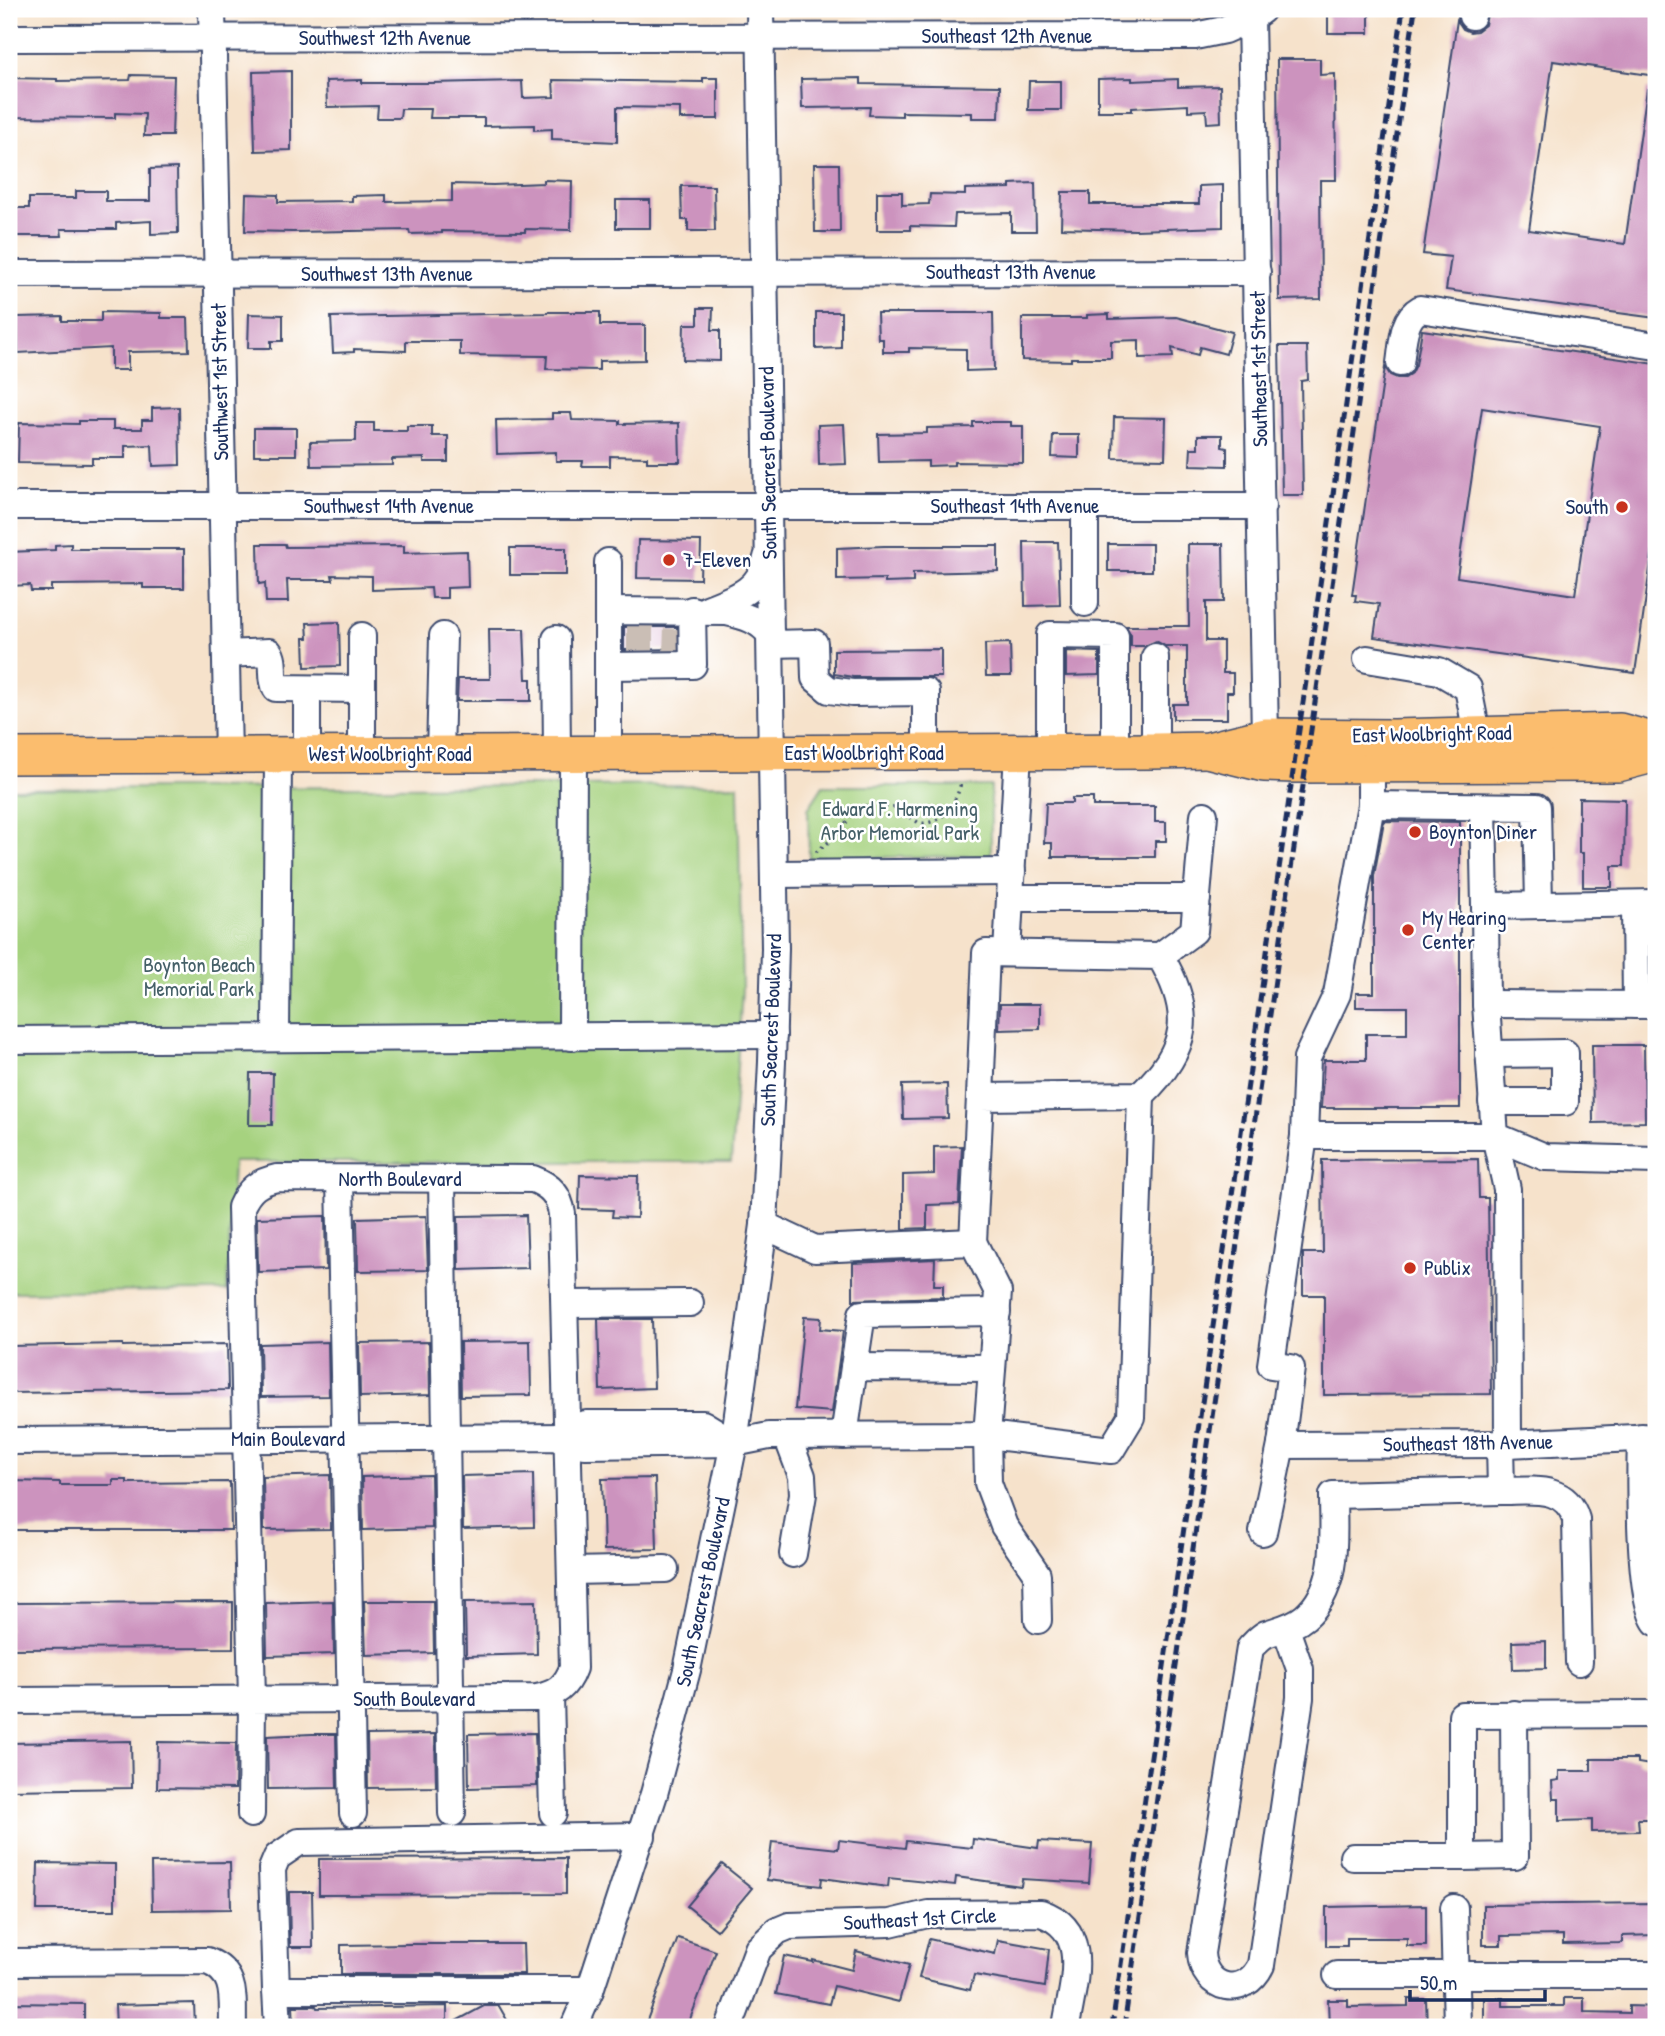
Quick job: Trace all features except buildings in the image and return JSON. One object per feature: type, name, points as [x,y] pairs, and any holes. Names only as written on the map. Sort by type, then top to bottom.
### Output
[{"type":"main road","name":"East Woolbright Road","points":[[772,753],[1208,750],[1265,736],[1394,737],[1620,731],[1656,741]]},
{"type":"main road","name":"East Woolbright Road","points":[[1208,750],[1264,764],[1618,764],[1656,754]]},
{"type":"main road","name":"West Woolbright Road","points":[[9,756],[772,753]]},
{"type":"street","name":"Southwest 1st Street","points":[[212,9],[229,755]]},
{"type":"street","name":"South Seacrest Boulevard","points":[[574,2027],[590,1990],[642,1836],[687,1670],[734,1443],[764,1225],[773,1035],[774,874],[760,9]]},
{"type":"street","name":"Southeast 12th Avenue","points":[[761,36],[1195,36],[1224,30],[1258,13]]},
{"type":"street","name":"Southeast 1st Street","points":[[1258,13],[1257,272],[1265,736]]},
{"type":"street","name":"Southwest 12th Avenue","points":[[9,38],[761,36]]},
{"type":"street","name":"Southeast 13th Avenue","points":[[765,272],[1257,272]]},
{"type":"street","name":"Southwest 13th Avenue","points":[[9,274],[765,272]]},
{"type":"street","points":[[1400,363],[1407,322],[1412,313],[1420,309],[1656,346]]},
{"type":"street","name":"Southeast 14th Avenue","points":[[769,505],[1262,506]]},
{"type":"street","name":"Southwest 14th Avenue","points":[[9,506],[769,505]]},
{"type":"street","points":[[1085,506],[1085,603]]},
{"type":"street","points":[[649,616],[731,599],[757,584],[766,566],[769,550]]},
{"type":"street","points":[[608,562],[649,616],[693,664],[640,661]]},
{"type":"street","points":[[649,616],[747,616],[764,626],[771,640],[814,643],[815,678],[828,690],[852,693],[926,692],[926,752]]},
{"type":"street","points":[[608,754],[640,661],[649,616]]},
{"type":"street","points":[[1007,953],[1012,872],[1034,752],[1050,635],[1115,636],[1115,752]]},
{"type":"street","points":[[362,636],[362,755]]},
{"type":"street","points":[[440,754],[443,636]]},
{"type":"street","points":[[556,639],[565,754],[572,1037]]},
{"type":"street","points":[[226,654],[269,652],[272,656],[273,681],[276,688],[362,689]]},
{"type":"street","points":[[1155,657],[1155,751]]},
{"type":"street","points":[[1367,660],[1439,671],[1468,688],[1477,734]]},
{"type":"street","points":[[276,1037],[292,755],[307,689]]},
{"type":"street","points":[[1263,1532],[1281,1444],[1291,1368],[1271,1365],[1304,1136],[1307,1058],[1337,994],[1371,805],[1371,764]]},
{"type":"street","points":[[1371,805],[1537,807],[1538,905]]},
{"type":"street","points":[[1483,807],[1489,1054],[1495,1136],[1507,1189],[1504,1444],[1500,1492]]},
{"type":"street","points":[[1038,1620],[1037,1574],[1004,1526],[988,1483],[987,1435],[998,1292],[973,1242],[986,953],[1160,956],[1195,931],[1204,815]]},
{"type":"street","points":[[774,874],[1012,872]]},
{"type":"street","points":[[1010,898],[1197,898]]},
{"type":"street","points":[[1485,906],[1645,904],[1646,1005],[1486,1004]]},
{"type":"street","points":[[980,1097],[1141,1094],[1164,1073],[1178,1045],[1183,1014],[1176,983],[1160,956]]},
{"type":"street","points":[[9,1040],[773,1035]]},
{"type":"street","points":[[1489,1054],[1565,1054],[1565,1102],[1493,1102]]},
{"type":"street","points":[[734,1443],[769,1436],[987,1435],[1111,1450],[1131,1417],[1141,1094]]},
{"type":"street","points":[[1304,1136],[1495,1136],[1545,1157],[1656,1160]]},
{"type":"street","points":[[340,1179],[353,1813]]},
{"type":"street","name":"North Boulevard","points":[[251,1814],[252,1700],[241,1207],[254,1186],[265,1180],[340,1179],[533,1179],[544,1183],[554,1191],[562,1214],[568,1437]]},
{"type":"street","points":[[442,1179],[452,1813]]},
{"type":"street","points":[[764,1225],[815,1249],[973,1242]]},
{"type":"street","points":[[565,1304],[691,1303]]},
{"type":"street","points":[[844,1436],[862,1314],[997,1312]]},
{"type":"street","points":[[854,1367],[992,1368]]},
{"type":"street","name":"Main Boulevard","points":[[9,1441],[568,1437],[586,1424],[703,1424],[734,1443]]},
{"type":"street","points":[[786,1436],[802,1476],[803,1494],[793,1554]]},
{"type":"street","points":[[553,1813],[550,1696],[569,1680],[573,1668],[568,1437]]},
{"type":"street","points":[[1648,1437],[1651,1587],[1648,1606],[1656,1622]]},
{"type":"street","name":"Southeast 18th Avenue","points":[[1281,1444],[1504,1444],[1648,1437]]},
{"type":"street","points":[[1286,1629],[1300,1669],[1300,1698],[1261,1965],[1250,1981],[1231,1987],[1212,1980],[1201,1963],[1201,1953],[1250,1648],[1263,1635],[1286,1629],[1306,1616],[1321,1598],[1330,1577],[1333,1495],[1552,1492],[1568,1502],[1577,1519],[1579,1662]]},
{"type":"street","points":[[571,1572],[665,1569]]},
{"type":"street","name":"South Boulevard","points":[[9,1701],[550,1696]]},
{"type":"street","points":[[1353,1857],[1515,1856],[1514,1714]]},
{"type":"street","points":[[1462,1857],[1462,1715],[1656,1714]]},
{"type":"street","points":[[278,2027],[272,1869],[277,1857],[299,1842],[642,1836]]},
{"type":"street","points":[[1454,1908],[1457,2027]]},
{"type":"street","name":"Southeast 1st Circle","points":[[729,2027],[758,1948],[777,1931],[789,1926],[890,1923],[928,1914],[1029,1913],[1041,1913],[1054,1918],[1065,1925],[1072,1936],[1076,1955],[1066,2027]]},
{"type":"street","points":[[9,1962],[207,1961],[220,1965],[229,1976],[233,2027]]},
{"type":"street","points":[[1337,1975],[1656,1975]]},
{"type":"street","points":[[276,1990],[590,1990]]},
{"type":"path","points":[[809,858],[844,828],[854,808],[890,806],[907,813],[919,823],[929,824],[939,819],[955,802],[961,782]]},
{"type":"green space","name":"Boynton Beach Memorial Park","points":[[738,785],[742,989],[731,1162],[233,1162],[227,1291],[9,1292],[9,789]]},
{"type":"green space","name":"Edward F. Harmening Arbor Memorial Park","points":[[823,786],[991,786],[991,856],[809,858],[808,809]]},
{"type":"tunnel","points":[[640,626],[640,655]]},
{"type":"tunnel","points":[[676,655],[677,626]]},
{"type":"railway","points":[[1112,2027],[1403,9]]},
{"type":"railway","points":[[1124,2027],[1415,9]]},
{"type":"place","name":"South","points":[[1622,507]]},
{"type":"place","name":"7-Eleven","points":[[669,560]]},
{"type":"place","name":"Boynton Diner","points":[[1415,832]]},
{"type":"place","name":"My Hearing Center","points":[[1408,930]]},
{"type":"place","name":"Publix","points":[[1410,1268]]}]
